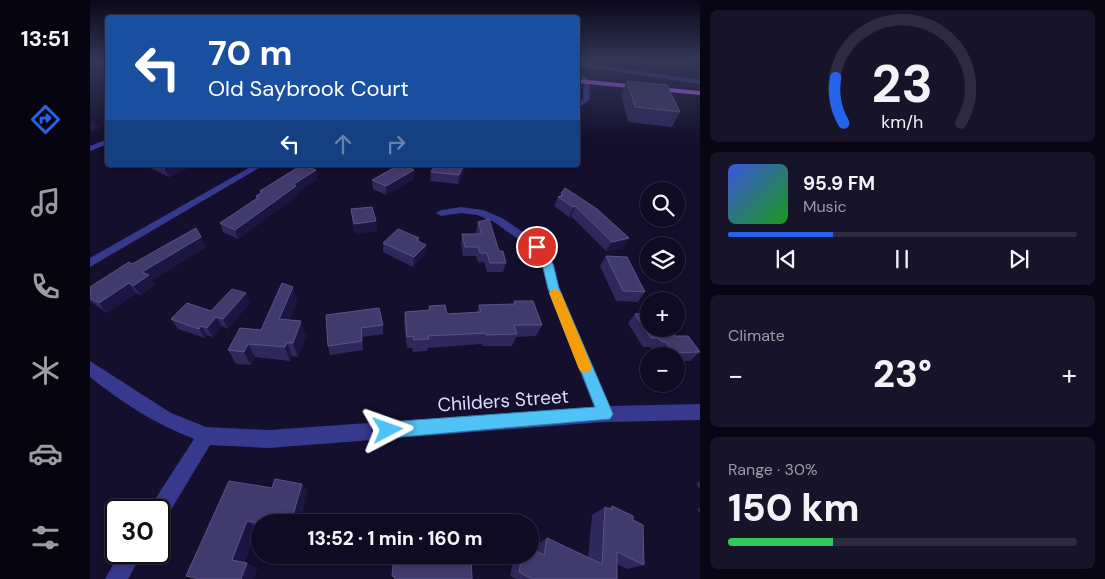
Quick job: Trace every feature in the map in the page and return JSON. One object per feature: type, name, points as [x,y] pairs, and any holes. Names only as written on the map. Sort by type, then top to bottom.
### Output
[{"type":"main road","points":[[649,87],[700,93]]},
{"type":"main road","points":[[687,87],[700,88]]},
{"type":"street","points":[[580,104],[586,100],[583,87]]},
{"type":"street","points":[[90,148],[105,143]]},
{"type":"street","points":[[90,263],[257,167]]},
{"type":"street","points":[[441,213],[461,210],[478,212],[498,220],[537,247],[548,264],[554,288],[605,414]]},
{"type":"street","name":"Childers Street","points":[[90,368],[109,383],[165,419],[206,436],[269,439],[605,414],[700,412]]},
{"type":"street","points":[[167,499],[206,436]]},
{"type":"street","points":[[116,579],[125,564]]},
{"type":"building","points":[[629,87],[668,87],[680,112],[635,107]]},
{"type":"building","points":[[299,167],[308,167],[316,170],[294,184],[296,186],[235,230],[220,223],[259,197],[256,196],[262,192],[260,191]]},
{"type":"building","points":[[395,167],[407,167],[414,170],[386,186],[372,180]]},
{"type":"building","points":[[434,167],[463,167],[459,175],[431,172]]},
{"type":"building","points":[[565,188],[597,209],[629,238],[612,242],[575,206],[573,207],[558,197],[563,195],[561,193]]},
{"type":"building","points":[[372,207],[376,221],[354,224],[351,209]]},
{"type":"building","points":[[489,219],[499,251],[503,251],[506,263],[490,263],[487,253],[480,253],[478,247],[465,247],[462,234],[482,234],[478,222]]},
{"type":"building","points":[[196,228],[201,237],[142,272],[149,275],[133,286],[129,283],[99,303],[90,298],[90,287],[129,262],[132,264]]},
{"type":"building","points":[[398,229],[419,238],[416,240],[426,245],[414,257],[383,243]]},
{"type":"building","points":[[606,256],[627,257],[645,292],[623,291]]},
{"type":"building","points":[[282,283],[293,287],[279,319],[301,321],[293,343],[287,343],[285,347],[248,344],[244,352],[228,350],[240,328],[261,330]]},
{"type":"building","points":[[232,289],[246,293],[223,319],[216,317],[207,328],[201,326],[199,329],[171,319],[187,303],[211,311]]},
{"type":"building","points":[[514,301],[533,301],[542,325],[514,325],[517,334],[486,335],[486,333],[428,336],[429,339],[414,340],[413,336],[407,337],[405,312],[430,310],[429,306],[445,305],[447,314],[481,312],[479,305],[515,304]]},
{"type":"building","points":[[379,308],[383,325],[361,328],[362,341],[328,346],[326,315]]},
{"type":"building","points":[[635,314],[640,314],[640,322]]},
{"type":"building","points":[[688,336],[700,352],[685,353],[685,347],[669,347],[666,342],[662,342],[658,338],[651,338]]},
{"type":"building","points":[[275,479],[302,484],[293,514],[251,514],[251,522],[247,521],[232,560],[247,563],[241,579],[199,579],[186,576],[229,481],[272,488]]},
{"type":"building","points":[[612,506],[633,516],[633,520],[643,525],[644,565],[617,552],[617,579],[532,579],[519,572],[520,564],[539,564],[539,552],[544,555],[547,538],[602,564],[605,507],[612,510]]},
{"type":"building","points":[[393,564],[471,564],[472,579],[394,579],[395,577],[392,576]]},
{"type":"slow traffic","points":[[555,293],[585,367]]},
{"type":"route","points":[[388,430],[605,414],[554,288],[548,264],[537,247]]}]
